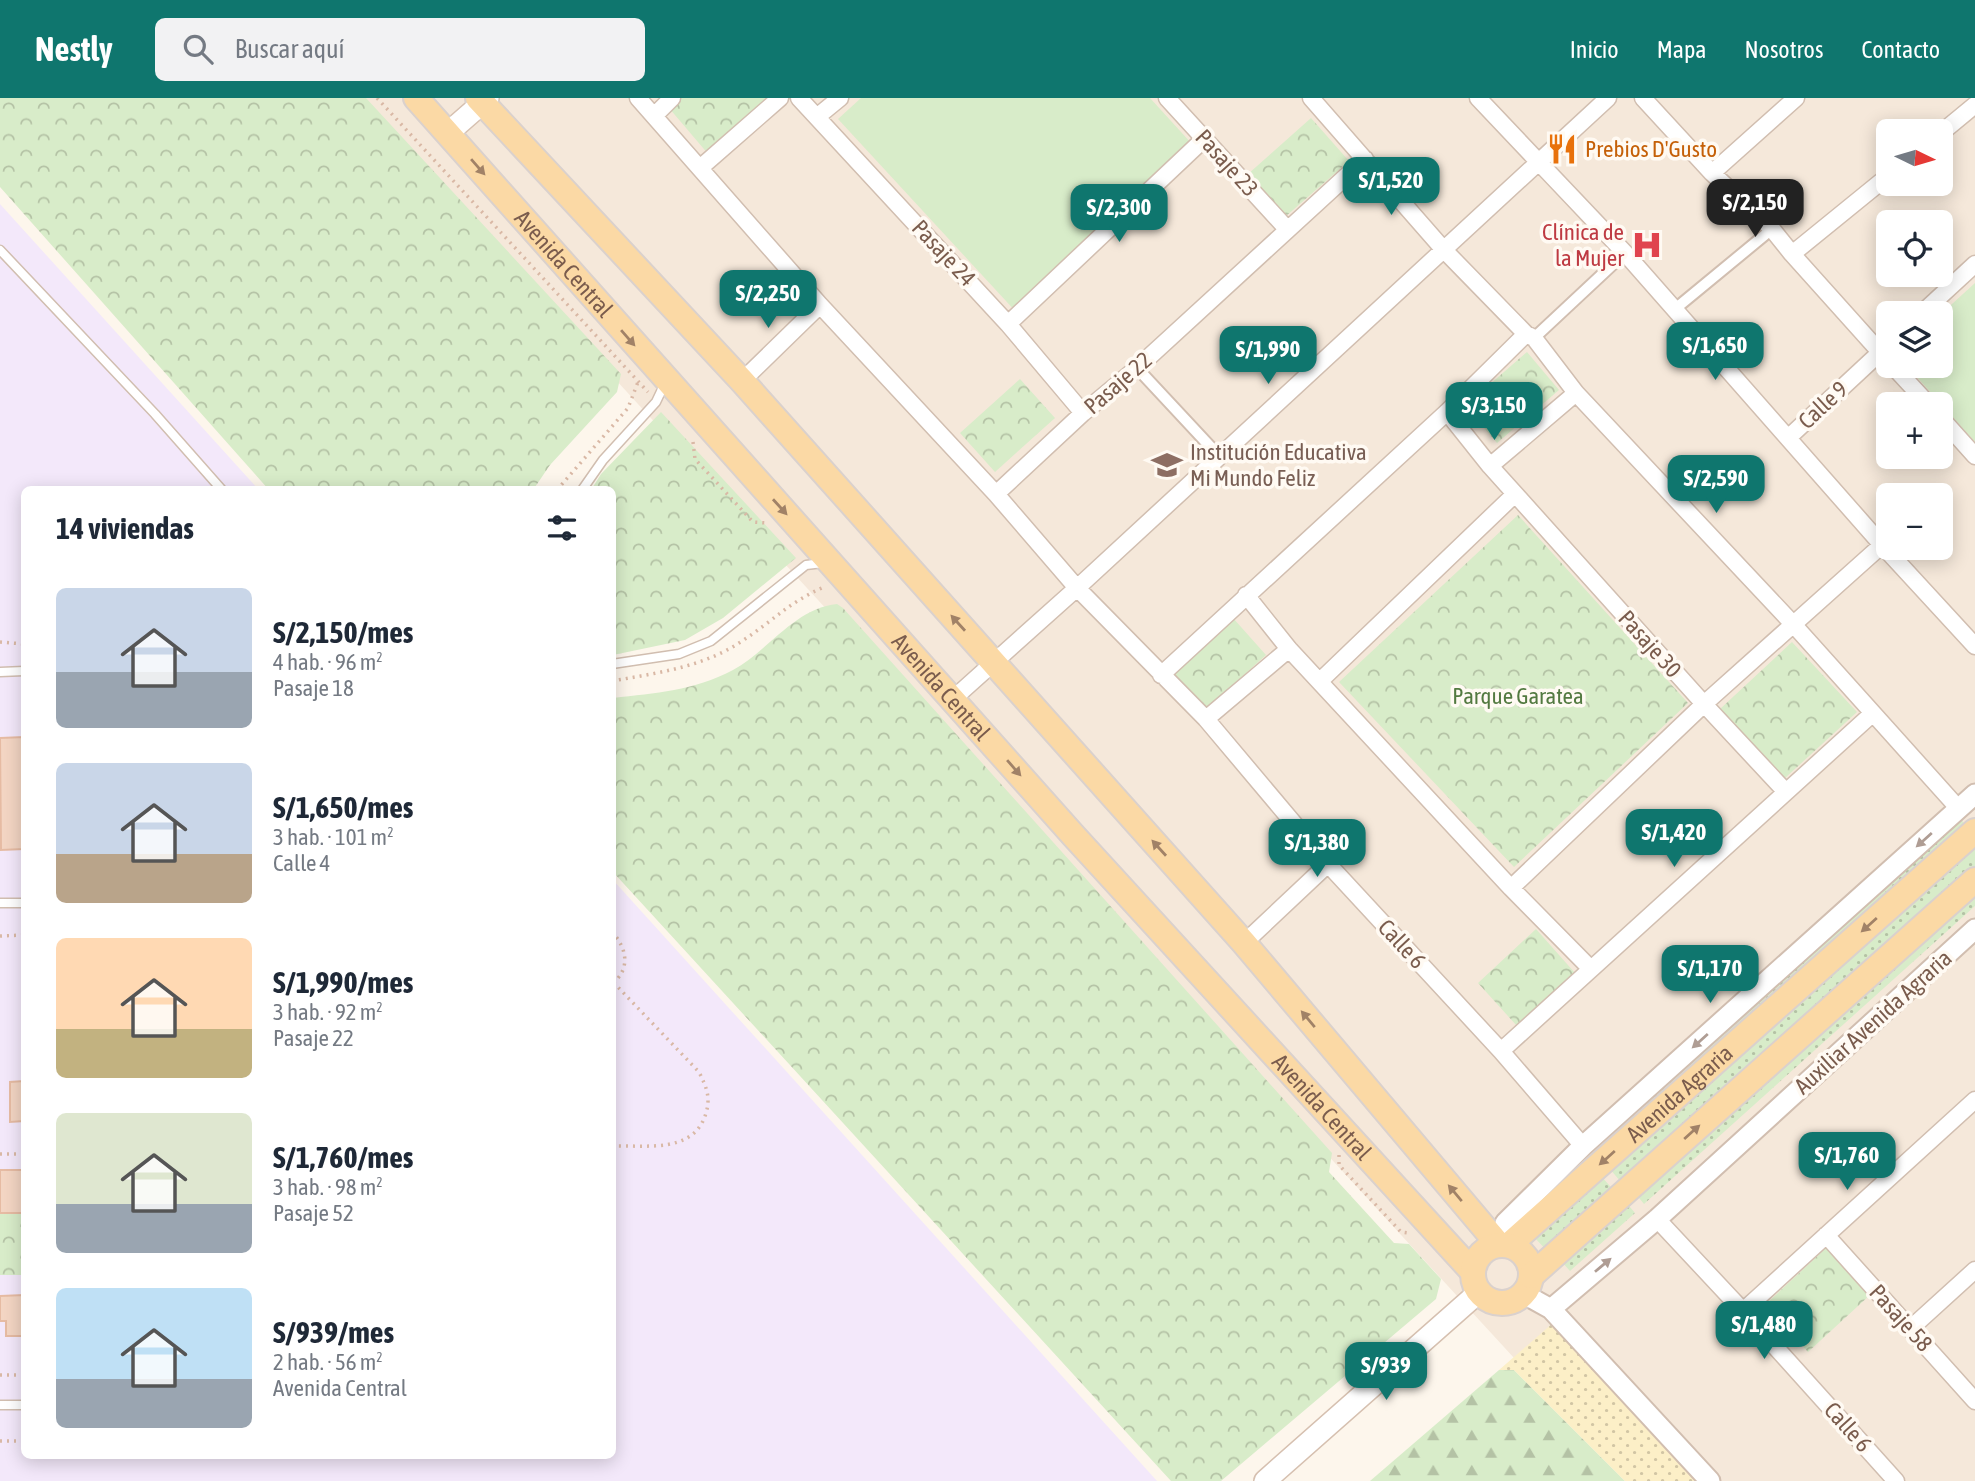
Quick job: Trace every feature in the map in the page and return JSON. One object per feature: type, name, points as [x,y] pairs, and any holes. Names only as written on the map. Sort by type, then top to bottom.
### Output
[{"type":"main road","points":[[448,134],[483,99]]},
{"type":"main road","name":"Avenida Central","points":[[483,99],[742,380],[1244,943],[1504,1245]]},
{"type":"main road","name":"Avenida Central","points":[[422,100],[448,134],[666,380],[1476,1282]]},
{"type":"main road","name":"Avenida Agraria","points":[[1504,1245],[1975,831]]},
{"type":"main road","name":"Avenida Agraria","points":[[1528,1285],[1975,880]]},
{"type":"main road","points":[[1504,1245],[1518,1249],[1526,1256],[1530,1266],[1528,1285],[1506,1303],[1486,1298],[1476,1282],[1475,1262],[1481,1254],[1504,1245]]},
{"type":"main road","points":[[1265,1481],[1476,1282]]},
{"type":"street","name":"Calle 6","points":[[638,98],[820,305],[996,494],[1077,588],[1206,719],[1328,864],[1501,1051],[1583,1146]]},
{"type":"street","points":[[654,116],[672,98]]},
{"type":"street","points":[[700,167],[780,98]]},
{"type":"street","name":"Pasaje 24","points":[[799,98],[1008,324],[1083,413]]},
{"type":"street","points":[[818,117],[840,98]]},
{"type":"street","name":"Pasaje 23","points":[[1167,98],[1287,229]]},
{"type":"street","points":[[1311,98],[1444,250],[1530,336],[1576,393],[1793,624],[1959,809]]},
{"type":"street","points":[[1478,98],[1625,253],[1876,538]]},
{"type":"street","points":[[953,699],[1608,98]]},
{"type":"street","points":[[1643,98],[1712,173],[1772,229],[1792,254],[1876,342]]},
{"type":"street","points":[[1712,173],[1796,98]]},
{"type":"street","points":[[1953,123],[1975,105]]},
{"type":"street","points":[[1008,324],[1205,138]]},
{"type":"street","name":"Pasaje 22","points":[[996,494],[1366,159]]},
{"type":"street","points":[[1792,254],[1876,186]]},
{"type":"street","points":[[1675,309],[1772,229]]},
{"type":"street","points":[[1161,675],[1530,336],[1625,253]]},
{"type":"street","points":[[1935,301],[1975,264]]},
{"type":"street","points":[[742,380],[820,305]]},
{"type":"street","name":"Calle 9","points":[[1789,437],[1876,361]]},
{"type":"street","points":[[1137,368],[1219,456]]},
{"type":"street","points":[[1904,378],[1917,392]]},
{"type":"street","points":[[1490,466],[1576,393]]},
{"type":"street","name":"Pasaje 30","points":[[1447,412],[1490,466],[1786,792]]},
{"type":"street","points":[[1953,431],[1975,456]]},
{"type":"street","points":[[1320,681],[1516,494]]},
{"type":"street","points":[[1511,888],[1704,704],[1876,550]]},
{"type":"street","points":[[1896,560],[1975,646]]},
{"type":"street","points":[[1246,595],[1289,649],[1511,888],[1591,969]]},
{"type":"street","points":[[1206,719],[1289,649]]},
{"type":"street","points":[[1501,1051],[1872,713]]},
{"type":"street","points":[[1504,1245],[1504,1223],[1583,1146],[1975,794]]},
{"type":"street","points":[[1244,943],[1328,864]]},
{"type":"street","name":"Auxiliar Avenida Agraria","points":[[1551,1309],[1657,1219],[1975,929]]},
{"type":"street","points":[[1743,1311],[1975,1100]]},
{"type":"street","name":"Calle 6","points":[[1657,1219],[1896,1481]]},
{"type":"street","name":"Pasaje 58","points":[[1826,1235],[1975,1401]]},
{"type":"street","points":[[1910,1329],[1975,1270]]},
{"type":"street","points":[[1528,1285],[1710,1481]]},
{"type":"lane","points":[[0,250],[155,414],[218,486]]},
{"type":"lane","points":[[585,486],[603,460],[656,402],[666,380]]},
{"type":"lane","points":[[616,663],[679,654],[711,641],[806,565],[829,562]]},
{"type":"lane","points":[[0,672],[21,671]]},
{"type":"lane","points":[[0,903],[21,903]]},
{"type":"lane","points":[[0,1405],[21,1405]]},
{"type":"path","points":[[560,486],[628,408],[638,382]]},
{"type":"path","points":[[0,642],[21,644]]},
{"type":"path","points":[[0,936],[21,935]]},
{"type":"path","points":[[616,936],[626,954],[624,968],[616,980]]},
{"type":"path","points":[[616,987],[699,1072],[706,1085],[709,1102],[698,1131],[685,1140],[670,1145],[616,1146]]},
{"type":"path","points":[[0,1154],[21,1154]]},
{"type":"path","points":[[0,1375],[21,1375]]},
{"type":"path","points":[[0,1441],[21,1441]]},
{"type":"shaded area","points":[[357,98],[1975,98],[1975,1481],[1627,1481]]},
{"type":"shaded area","points":[[0,204],[255,486],[21,486],[21,1459],[616,1459],[616,883],[1157,1481],[0,1481]]},
{"type":"green space","points":[[0,98],[366,98],[621,374],[617,392],[550,465],[536,486],[265,486],[0,187]]},
{"type":"green space","points":[[681,98],[774,98],[709,155],[669,108]]},
{"type":"green space","points":[[861,98],[1150,98],[1192,144],[1018,314],[838,119]]},
{"type":"green space","points":[[1311,118],[1349,161],[1285,217],[1248,174]]},
{"type":"green space","points":[[1975,283],[1975,442],[1953,417],[1953,392],[1930,392],[1918,378],[1953,378],[1953,303]]},
{"type":"green space","points":[[1527,352],[1559,390],[1497,443],[1465,406]]},
{"type":"green space","points":[[1020,379],[1055,418],[995,472],[960,433]]},
{"type":"green space","points":[[661,412],[796,558],[723,618],[685,640],[616,654],[616,486],[594,486],[601,474]]},
{"type":"green space","name":"Parque Garatea","points":[[1518,515],[1688,703],[1514,867],[1339,682]]},
{"type":"green space","points":[[837,604],[843,608],[1332,1153],[1329,1172],[1394,1243],[1409,1244],[1441,1279],[1436,1299],[1221,1481],[1171,1481],[616,875],[616,698],[674,690],[718,677],[746,662],[782,631],[822,607]]},
{"type":"green space","points":[[1233,618],[1266,655],[1204,711],[1171,674]]},
{"type":"green space","points":[[1792,642],[1857,712],[1784,779],[1720,709]]},
{"type":"green space","points":[[1958,816],[1970,830],[1603,1160],[1591,1147]]},
{"type":"green space","points":[[1975,841],[1975,874],[1627,1189],[1609,1168]]},
{"type":"green space","points":[[1975,887],[1975,906],[1644,1204],[1635,1193]]},
{"type":"green space","points":[[1536,929],[1575,973],[1517,1026],[1478,983]]},
{"type":"green space","points":[[1601,1176],[1618,1195],[1550,1254],[1534,1237]]},
{"type":"green space","points":[[1625,1201],[1635,1213],[1570,1271],[1561,1261]]},
{"type":"green space","points":[[0,1213],[21,1213],[21,1275],[0,1275]]},
{"type":"green space","points":[[1827,1247],[1870,1295],[1808,1352],[1765,1305]]},
{"type":"green space","points":[[1499,1370],[1514,1370],[1625,1481],[1370,1481]]},
{"type":"sand","points":[[1553,1323],[1701,1481],[1625,1481],[1514,1370],[1499,1370]]},
{"type":"building","points":[[21,737],[21,849],[1,850],[0,738]]},
{"type":"building","points":[[21,1081],[21,1121],[10,1122],[10,1082]]},
{"type":"building","points":[[0,1170],[21,1170],[21,1213],[0,1213]]},
{"type":"building","points":[[21,1295],[21,1336],[6,1336],[6,1321],[0,1321],[0,1296]]},
{"type":"place","name":"Prebios D'Gusto","points":[[1562,149]]},
{"type":"place","name":"Clínica de la Mujer","points":[[1647,245]]},
{"type":"place","name":"Institución Educativa Mi Mundo Feliz","points":[[1167,465]]}]
